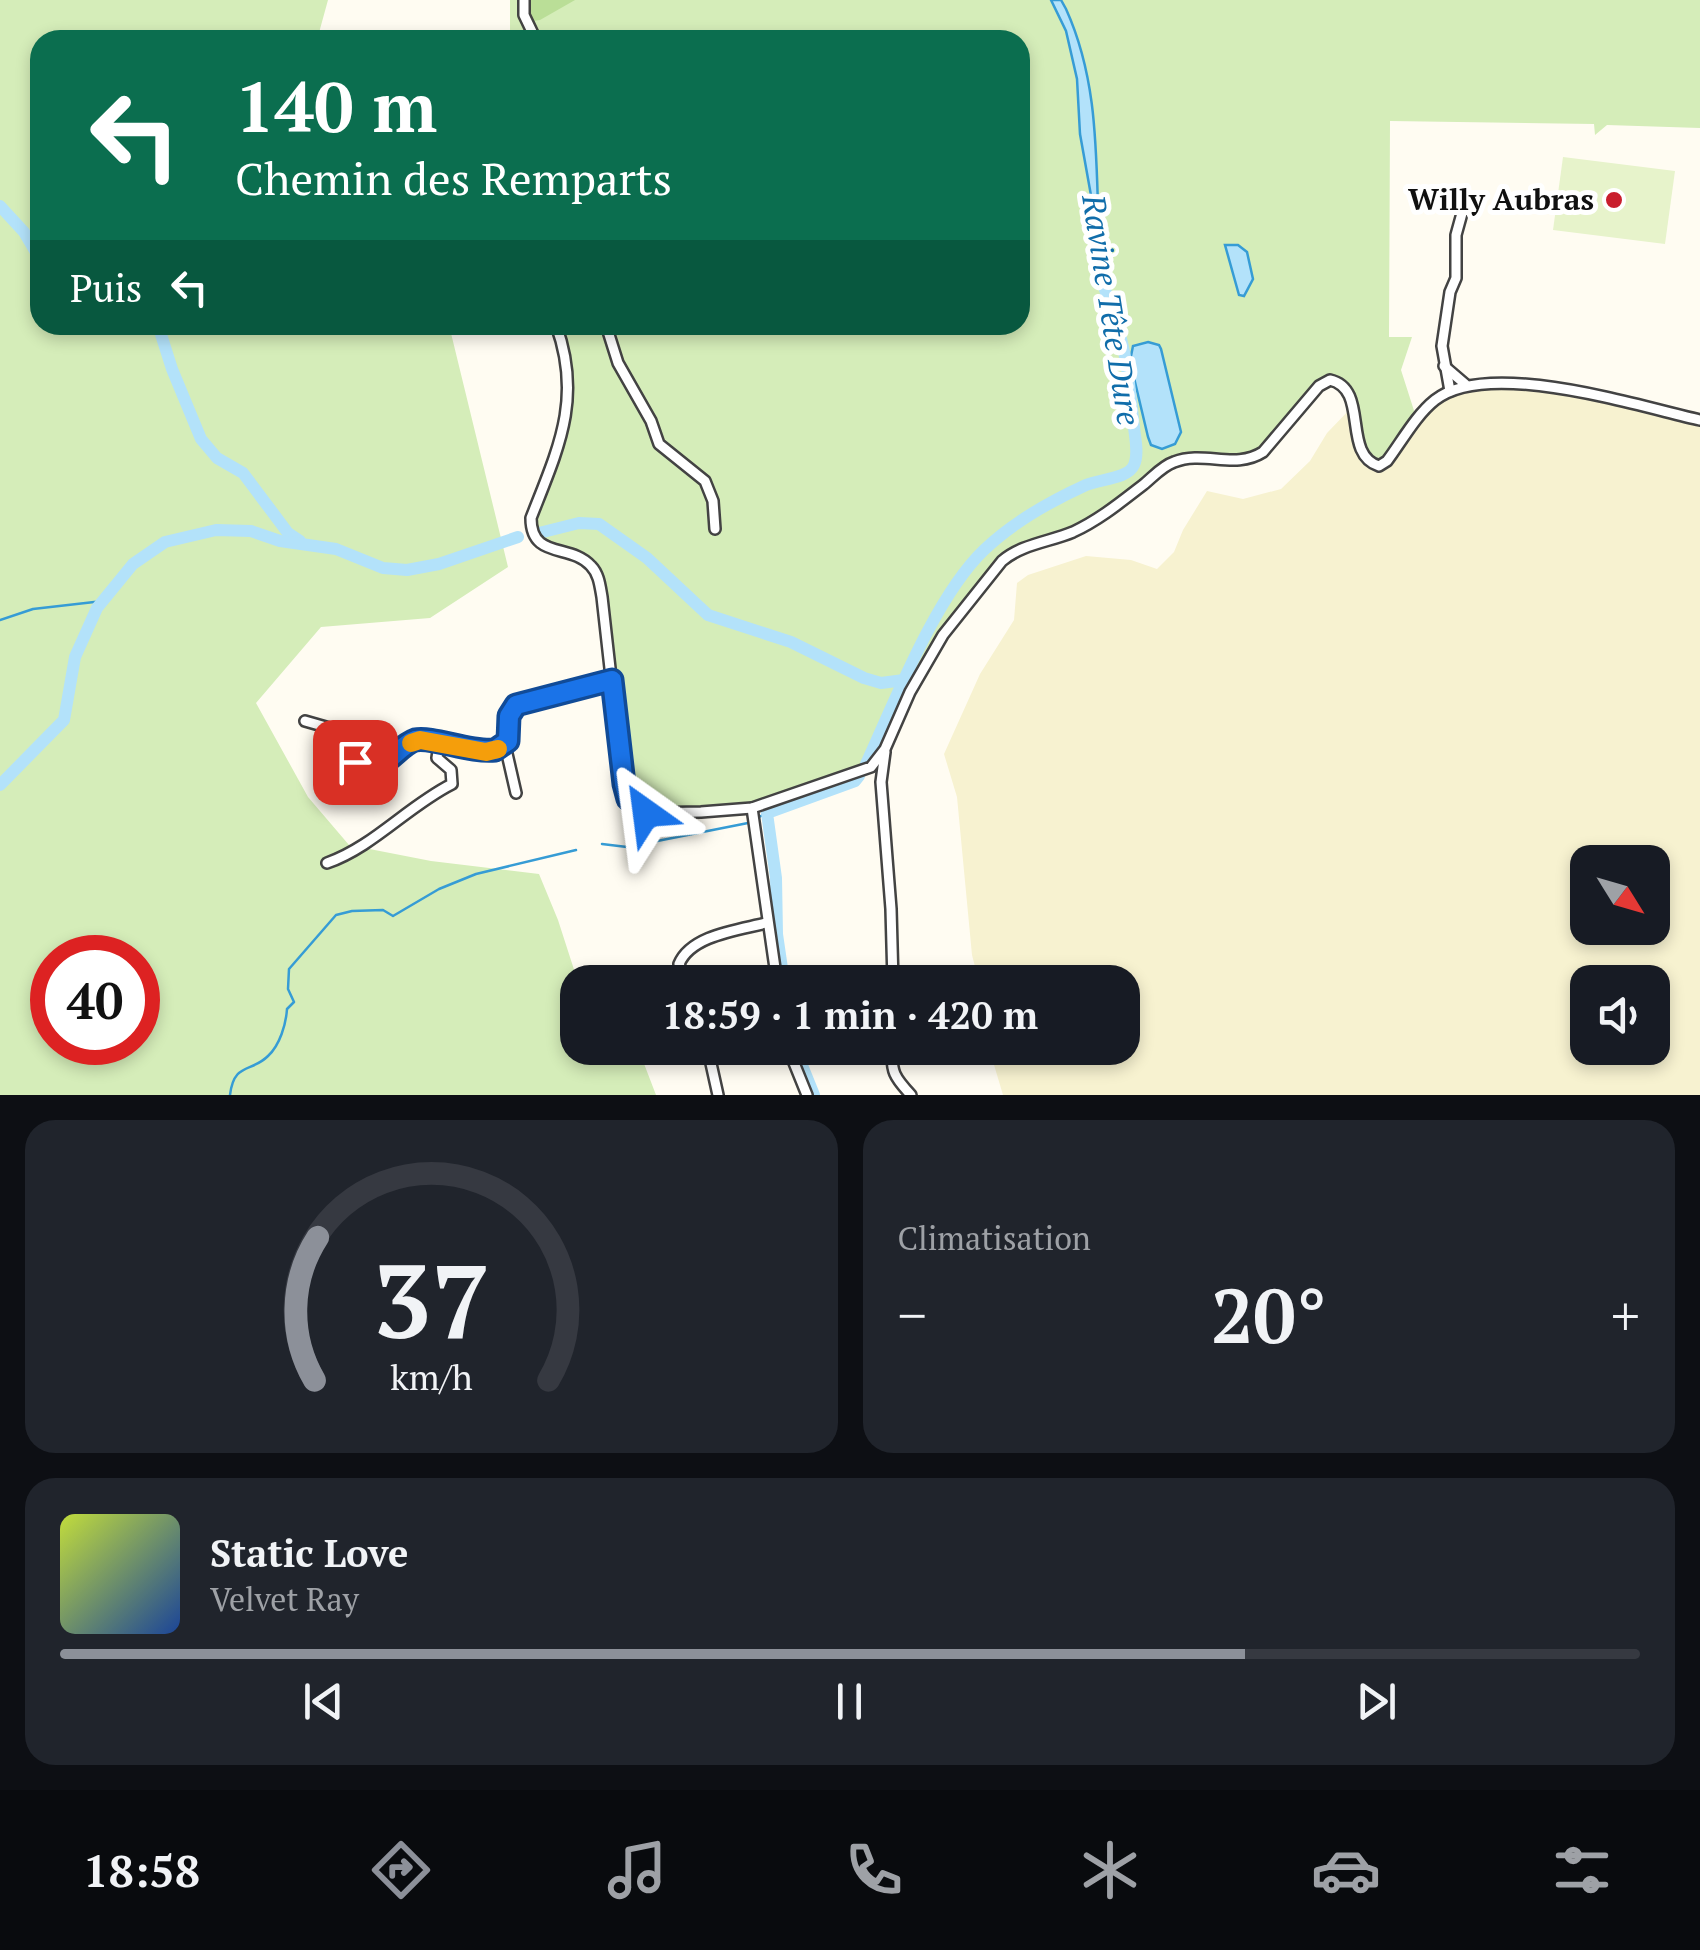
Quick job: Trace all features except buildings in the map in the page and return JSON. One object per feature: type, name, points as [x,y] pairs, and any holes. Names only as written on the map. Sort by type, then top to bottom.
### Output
[{"type":"street","points":[[524,0],[524,14],[531,30]]},
{"type":"street","points":[[1450,391],[1442,346],[1450,292],[1456,278],[1456,235],[1464,206]]},
{"type":"street","points":[[559,335],[569,376],[568,405],[561,445],[531,518],[531,530],[545,546],[583,559],[596,574],[624,784],[628,799],[646,813],[752,808],[876,764],[916,680],[959,612],[1012,552],[1073,531],[1109,511],[1169,463],[1192,456],[1252,459],[1330,380],[1343,387],[1353,406],[1360,450],[1368,462],[1379,466],[1427,408],[1465,384],[1517,382],[1700,420]]},
{"type":"street","points":[[609,335],[618,362],[651,421],[659,444],[705,481],[713,500],[716,529]]},
{"type":"street","points":[[1444,366],[1465,384]]},
{"type":"street","points":[[516,793],[505,745],[509,716],[516,705],[612,680]]},
{"type":"street","points":[[304,720],[340,732],[359,764],[382,764],[414,740],[486,752],[505,745]]},
{"type":"street","points":[[327,863],[350,853],[422,800],[452,784],[451,770],[437,758],[439,743]]},
{"type":"street","points":[[886,749],[881,782],[893,965]]},
{"type":"street","points":[[752,808],[773,965]]},
{"type":"street","points":[[679,965],[694,947],[708,939],[766,922]]},
{"type":"street","points":[[711,1065],[718,1095]]},
{"type":"street","points":[[793,1065],[806,1095]]},
{"type":"street","points":[[890,1065],[894,1078],[910,1095]]},
{"type":"shaded area","points":[[1517,382],[1700,420],[1700,1095],[1003,1095],[994,1065],[1140,1065],[1140,965],[975,965],[972,955],[957,797],[944,754],[980,674],[1014,620],[1017,583],[1028,575],[1086,556],[1131,560],[1157,569],[1174,552],[1207,491],[1243,499],[1281,489],[1310,461],[1327,433],[1353,406],[1417,420],[1450,391]]},
{"type":"green space","points":[[0,0],[328,0],[320,30],[30,30],[30,335],[451,335],[508,567],[430,618],[321,627],[256,703],[308,797],[349,845],[431,861],[539,874],[573,965],[560,965],[560,1065],[645,1065],[656,1095],[0,1095]]},
{"type":"green space","points":[[510,0],[1700,0],[1700,128],[1607,125],[1595,135],[1594,124],[1390,121],[1389,337],[1412,337],[1401,370],[1417,420],[1387,461],[1368,463],[1348,396],[1330,380],[1252,459],[1169,463],[1073,531],[1012,552],[943,635],[876,764],[752,808],[646,813],[628,799],[602,597],[591,566],[545,546],[531,529],[568,405],[558,335],[1030,335],[1030,30],[510,30]]},
{"type":"green space","points":[[524,0],[575,0],[540,20],[526,22]]},
{"type":"green space","name":"Willy Aubras","points":[[1563,157],[1675,171],[1665,244],[1553,230]]},
{"type":"water","points":[[1051,0],[1061,0],[1066,9],[1088,82],[1102,241],[1097,260],[1080,134],[1077,79],[1066,31]]},
{"type":"water","points":[[1225,245],[1238,245],[1247,252],[1253,279],[1244,296],[1239,295]]},
{"type":"water","points":[[1148,342],[1161,349],[1181,432],[1175,444],[1162,449],[1151,445],[1148,437],[1130,361],[1133,346]]},
{"type":"waterway","points":[[0,206],[30,242]]},
{"type":"waterway","name":"Ravine Tête Dure","points":[[866,764],[933,622],[966,570],[1007,530],[1046,505],[1086,485],[1126,473],[1134,465],[1136,446],[1126,365],[1102,279],[1098,247]]},
{"type":"waterway","points":[[161,335],[201,439],[217,458],[243,473],[288,533],[300,541]]},
{"type":"waterway","name":"Ravine Tête Dure","points":[[539,533],[579,523],[599,524],[647,558],[708,615],[791,642],[864,678],[881,683],[904,680]]},
{"type":"waterway","name":"Ravine Tête Dure","points":[[0,785],[64,720],[75,657],[97,608],[133,564],[165,542],[216,530],[251,531],[280,541],[336,549],[383,568],[407,570],[439,564],[518,537]]},
{"type":"waterway","points":[[0,620],[33,609],[103,601]]},
{"type":"waterway","points":[[782,965],[767,813],[855,781],[859,776]]},
{"type":"waterway","points":[[759,817],[767,813]]},
{"type":"waterway","points":[[602,844],[627,847],[748,823]]},
{"type":"waterway","points":[[230,1095],[235,1077],[262,1061],[276,1046],[287,1009],[294,1002],[288,989],[289,969],[336,915],[383,910],[393,916],[439,889],[476,874],[576,850]]},
{"type":"waterway","points":[[802,1065],[814,1095]]},
{"type":"slow traffic","points":[[411,743],[420,740],[486,752],[498,749]]},
{"type":"place","name":"Willy Aubras","points":[[1614,200]]},
{"type":"route","points":[[355,762],[382,764],[414,740],[486,752],[502,748],[508,741],[509,716],[516,705],[612,680],[624,784],[628,799],[646,813]]}]
